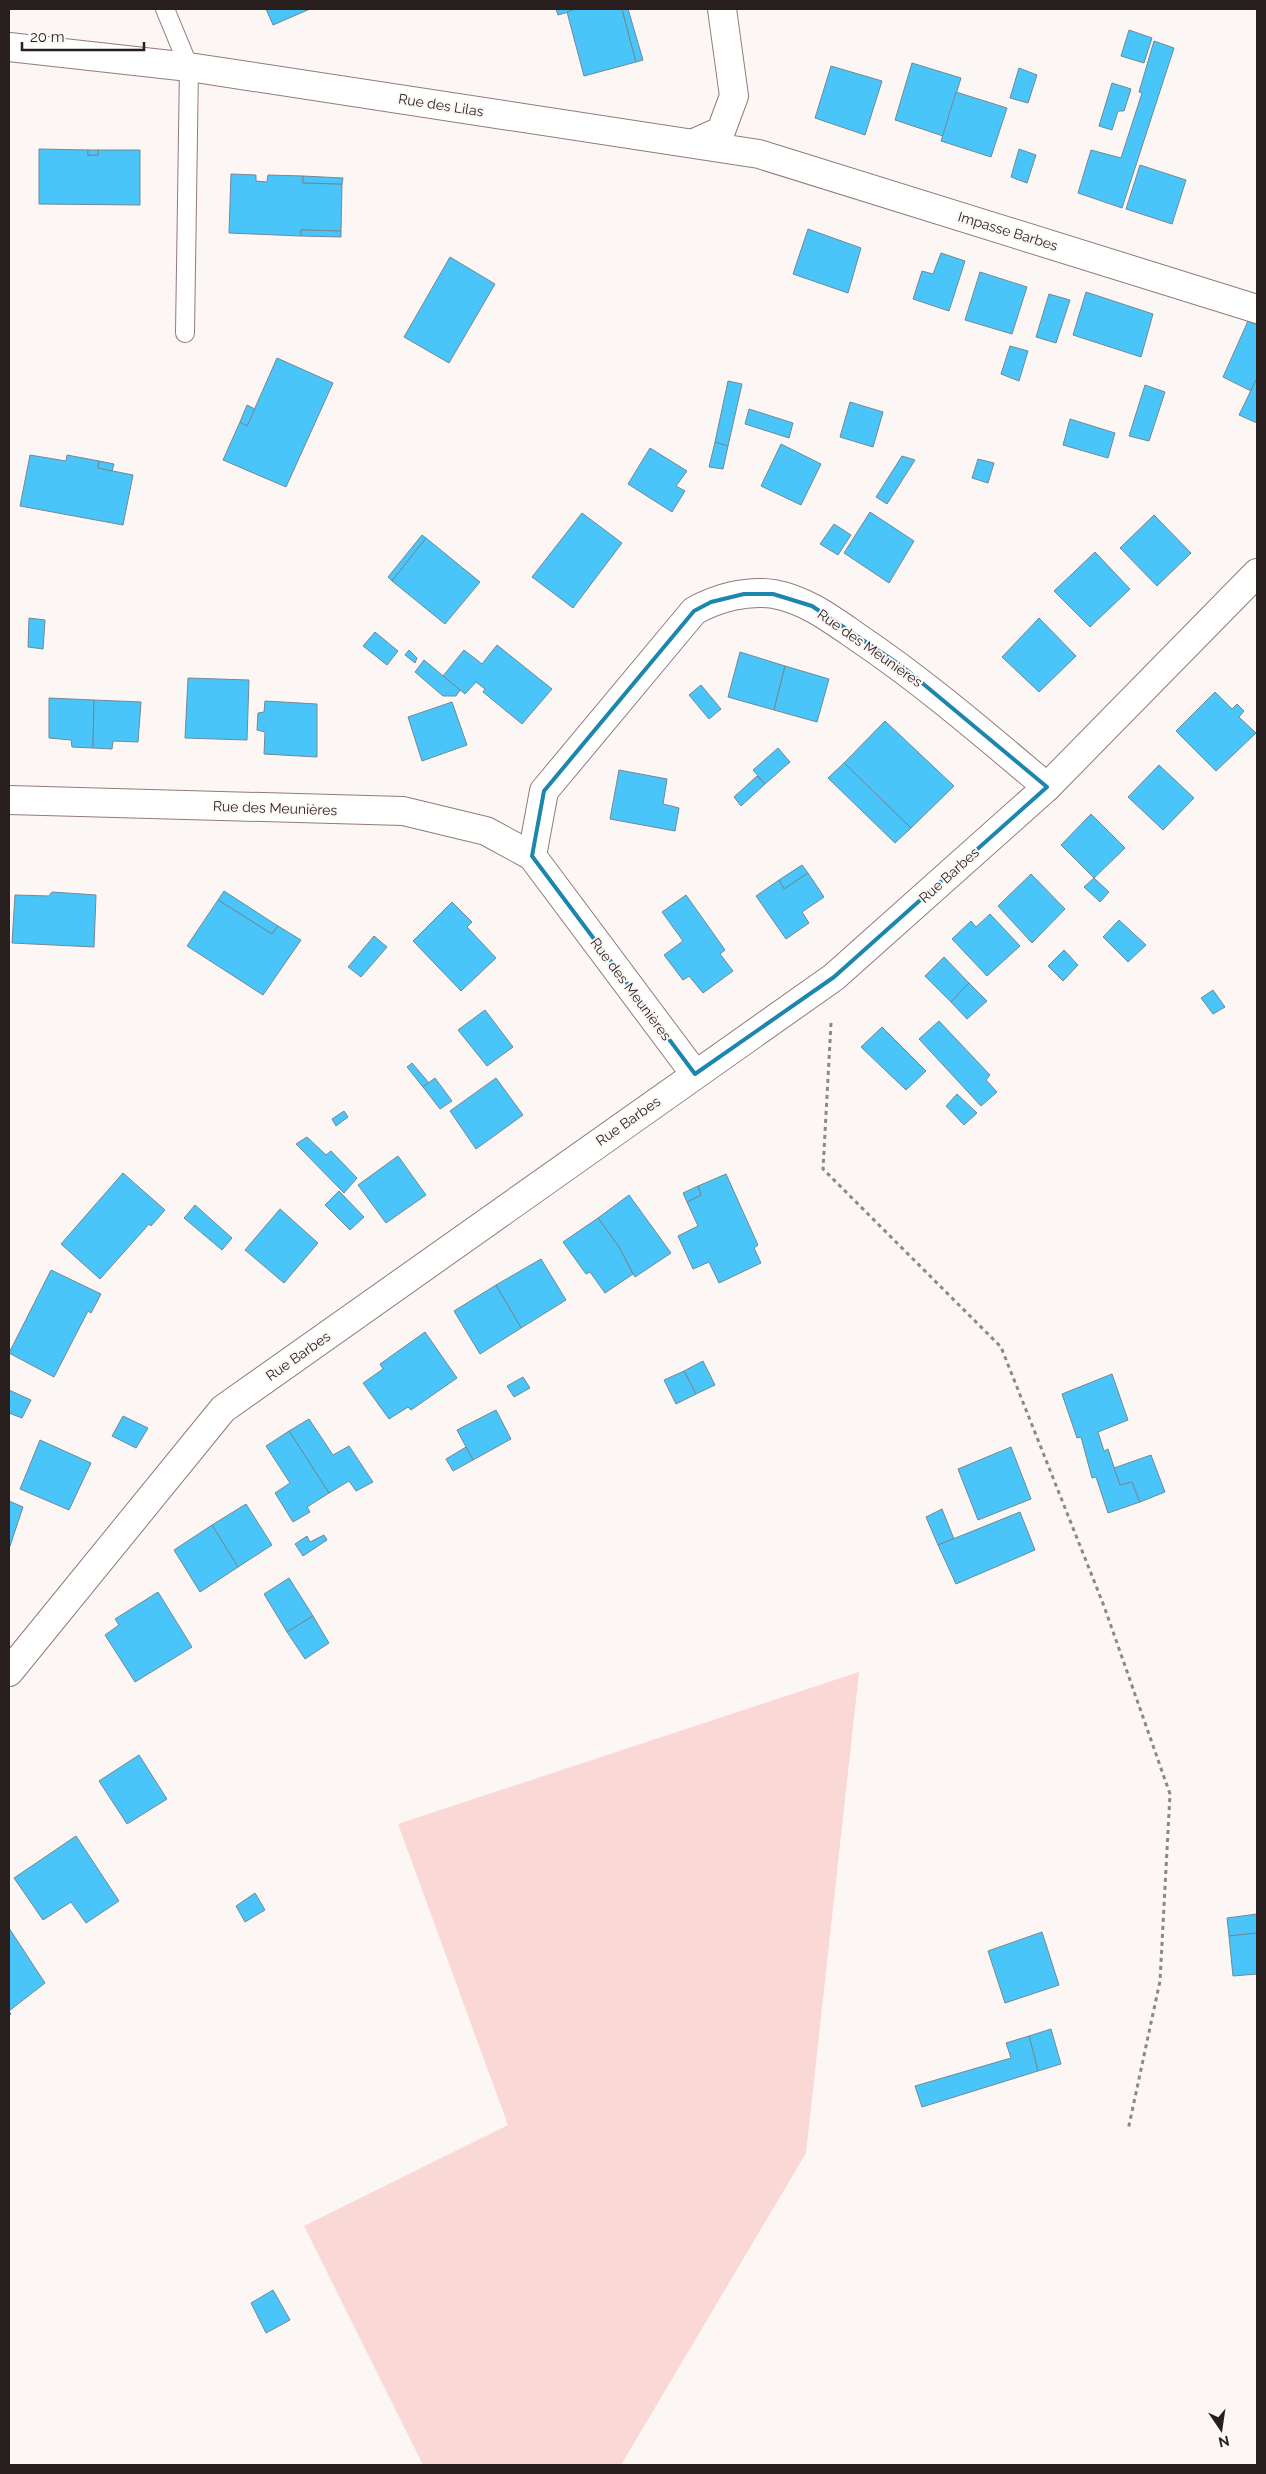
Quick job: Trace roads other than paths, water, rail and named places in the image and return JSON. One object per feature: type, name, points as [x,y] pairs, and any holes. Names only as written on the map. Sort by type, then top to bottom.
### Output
[{"type":"street","points":[[694,143],[720,131],[734,96],[722,9]]},
{"type":"street","name":"Rue des Lilas","points":[[9,47],[189,67],[759,154]]},
{"type":"street","name":"Impasse Barbes","points":[[759,154],[1257,309]]},
{"type":"street","name":"Rue Barbes","points":[[9,1672],[223,1409],[834,977],[1047,787],[1257,573]]},
{"type":"street","name":"Rue des Meunières","points":[[532,856],[544,791],[694,611],[711,602],[744,594],[773,594],[812,606],[902,667],[1047,787]]},
{"type":"street","name":"Rue des Meunières","points":[[9,800],[403,811],[486,831],[532,856],[695,1074]]},
{"type":"lane","points":[[165,9],[189,67],[185,333]]}]
